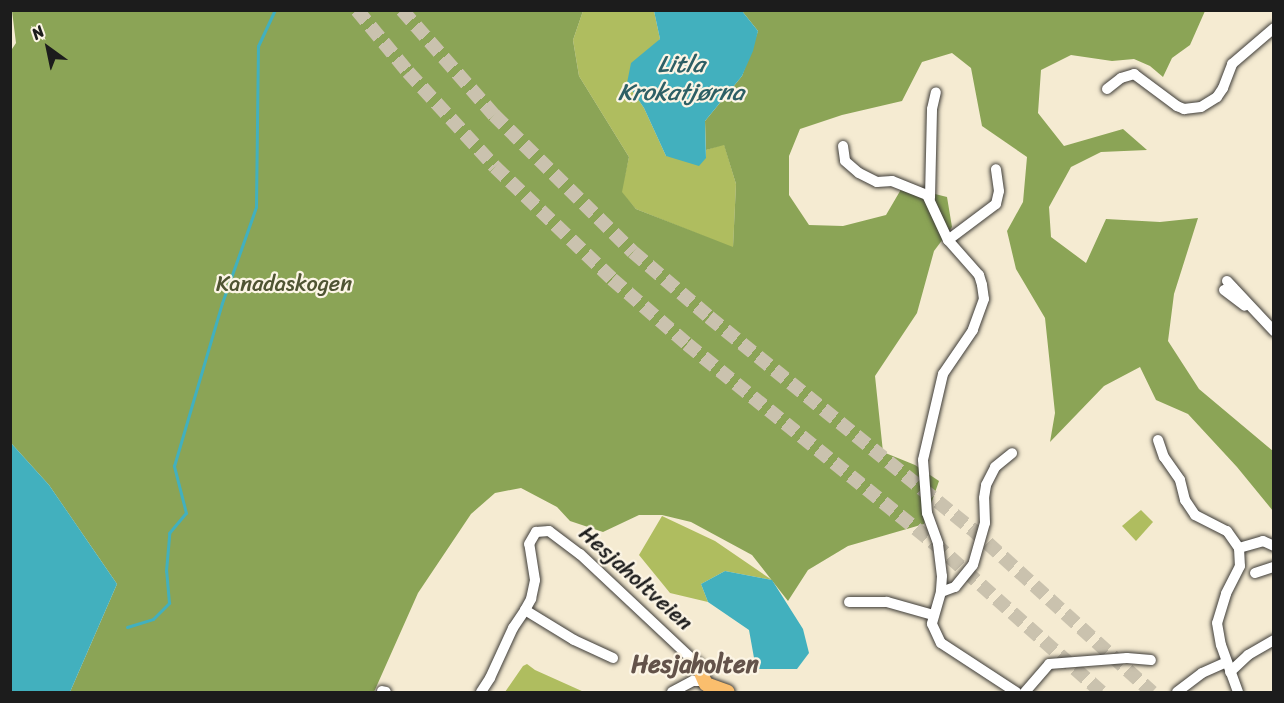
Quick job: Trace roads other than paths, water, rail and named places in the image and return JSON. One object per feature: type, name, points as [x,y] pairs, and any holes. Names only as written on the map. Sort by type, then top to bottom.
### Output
[{"type":"main road","name":"Hesjaholtveien","points":[[694,660],[703,681]]},
{"type":"main road","points":[[703,681],[728,693]]},
{"type":"street","points":[[1107,89],[1121,78],[1134,74],[1177,106],[1184,109],[1201,107],[1217,97],[1224,88],[1232,64],[1274,28]]},
{"type":"street","points":[[936,92],[932,109],[930,198],[948,240],[979,275],[984,299],[974,330],[943,374],[923,460],[927,513],[938,544],[941,592],[932,624],[941,644],[1016,693]]},
{"type":"street","points":[[843,146],[845,161],[859,173],[877,182],[892,181],[908,186],[930,198]]},
{"type":"street","points":[[948,240],[996,204],[999,191],[996,169]]},
{"type":"street","points":[[1226,286],[1269,321],[1274,331]]},
{"type":"street","points":[[1158,440],[1164,457],[1180,480],[1185,500],[1194,515],[1227,531],[1239,548],[1240,566],[1226,594],[1217,623],[1218,634],[1238,693]]},
{"type":"street","points":[[941,592],[955,587],[973,565],[985,523],[986,485],[995,467],[1012,453]]},
{"type":"street","name":"Hesjaholtveien","points":[[480,693],[490,678],[513,628],[531,599],[535,580],[529,544],[536,532],[549,531],[580,554],[694,660]]},
{"type":"street","points":[[1239,548],[1263,541],[1274,546]]},
{"type":"street","points":[[1255,573],[1274,567]]},
{"type":"street","points":[[849,602],[887,602],[933,615]]},
{"type":"street","points":[[525,610],[574,640],[613,658]]},
{"type":"street","points":[[1177,693],[1202,673],[1229,667],[1274,640]]},
{"type":"street","points":[[1025,693],[1049,664],[1128,658],[1151,660]]},
{"type":"street","points":[[672,693],[693,681],[703,681]]},
{"type":"water","name":"Litla Krokatjørna","points":[[654,11],[742,11],[758,31],[753,51],[742,76],[705,121],[706,158],[699,166],[666,156],[644,108],[627,83],[631,63],[660,39]]},
{"type":"water","points":[[11,443],[49,485],[117,584],[70,692],[11,692]]},
{"type":"water","points":[[725,571],[772,580],[803,629],[809,653],[797,669],[756,669],[749,630],[708,602],[701,584]]},
{"type":"waterway","points":[[127,627],[153,619],[169,603],[166,571],[169,533],[186,513],[174,466],[222,303],[256,207],[258,46],[275,10]]},
{"type":"tunnel","points":[[357,10],[408,72],[495,167],[612,279],[687,344],[934,543],[1101,692]]},
{"type":"tunnel","points":[[402,10],[494,115],[633,252],[709,317],[972,529],[1152,692]]},
{"type":"district","name":"Hesjaholten","points":[[695,665]]},
{"type":"park label","name":"Kanadaskogen","points":[[284,284]]}]
